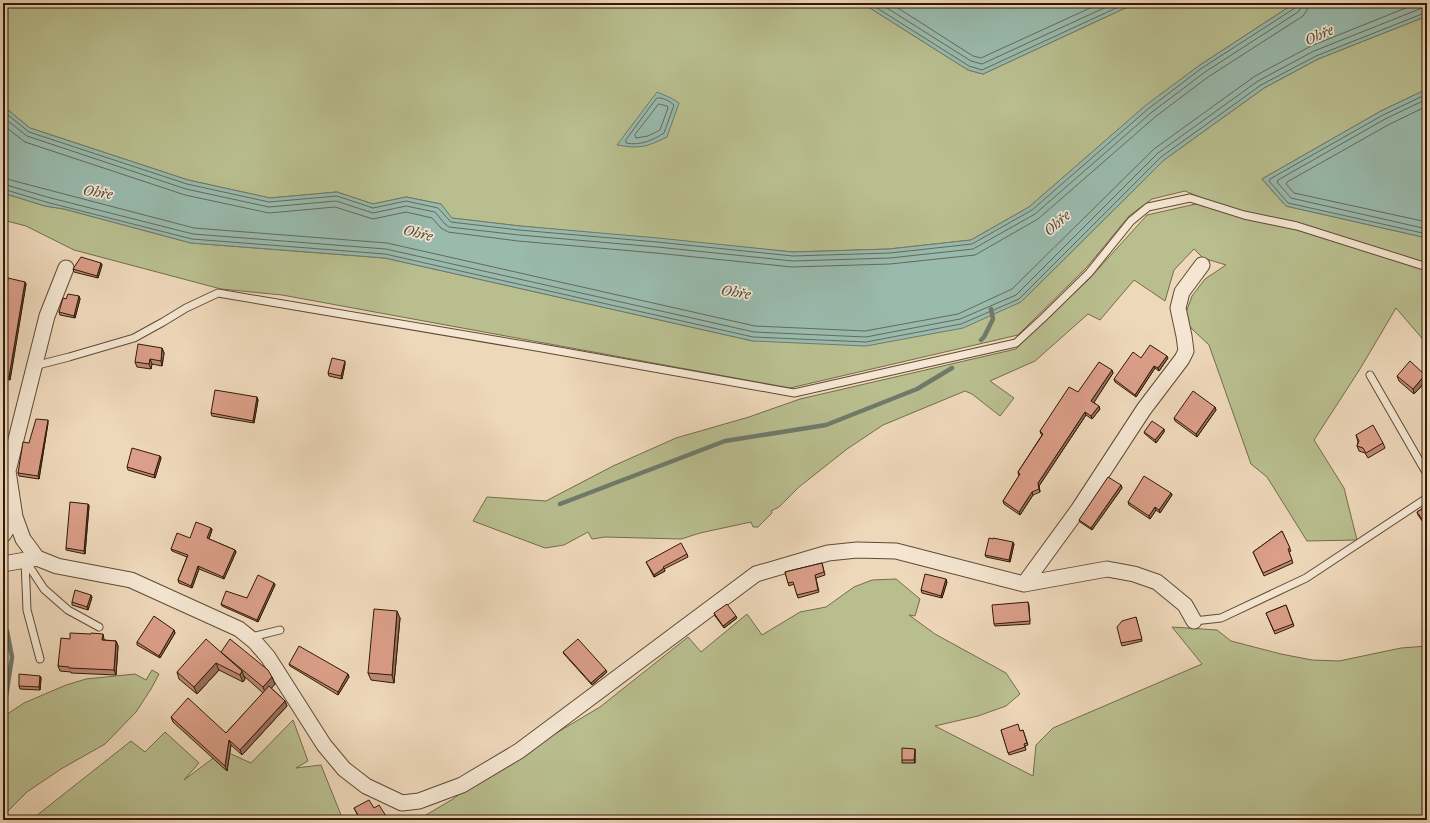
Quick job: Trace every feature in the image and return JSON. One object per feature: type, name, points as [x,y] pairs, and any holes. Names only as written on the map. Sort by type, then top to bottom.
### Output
[{"type":"street","points":[[1024,584],[1078,510],[1144,409],[1182,359],[1186,351],[1178,308],[1182,292],[1202,265]]},
{"type":"street","points":[[31,559],[15,517],[6,468],[46,316],[66,268]]},
{"type":"street","points":[[3,535],[15,517]]},
{"type":"street","points":[[3,564],[31,559],[57,566],[131,580],[239,629],[255,642],[268,657],[324,746],[344,769],[366,786],[402,802],[419,801],[462,785],[519,751],[756,574],[828,553],[857,550],[896,551],[1024,584],[1107,569],[1134,574],[1157,582],[1185,605],[1194,621]]},
{"type":"lane","points":[[34,366],[134,338],[186,308],[218,293],[542,348],[794,393],[1016,343],[1089,273],[1131,221],[1148,207],[1190,198],[1244,215],[1297,226],[1427,267]]},
{"type":"lane","points":[[1370,375],[1427,474]]},
{"type":"lane","points":[[1194,621],[1221,618],[1306,578],[1427,498]]},
{"type":"lane","points":[[31,559],[44,589],[68,610],[100,627]]},
{"type":"lane","points":[[31,559],[27,610],[40,659]]},
{"type":"lane","points":[[248,637],[280,630]]},
{"type":"green space","points":[[3,3],[862,3],[968,70],[983,74],[1136,3],[1295,3],[1200,65],[1135,115],[1029,207],[971,240],[889,249],[793,252],[451,218],[441,204],[406,197],[373,204],[337,192],[270,198],[188,180],[30,128],[3,106]]},
{"type":"green space","points":[[1427,16],[1427,89],[1381,111],[1262,179],[1286,206],[1427,238],[1427,344],[1396,308],[1360,369],[1314,440],[1344,488],[1357,540],[1307,541],[1267,477],[1251,464],[1209,345],[1192,329],[1184,318],[1192,296],[1205,279],[1226,265],[1203,258],[1194,249],[1174,270],[1165,301],[1134,280],[1100,320],[1088,314],[1035,361],[990,381],[1014,398],[1000,416],[972,394],[965,391],[883,425],[847,449],[799,487],[779,507],[771,511],[772,513],[758,527],[753,527],[751,522],[700,533],[681,539],[605,537],[592,539],[588,532],[564,545],[545,548],[473,521],[487,497],[546,501],[613,466],[676,438],[749,417],[800,399],[1016,349],[1090,278],[1147,215],[1209,201],[1185,191],[1152,199],[1129,216],[1087,267],[1018,335],[790,388],[282,295],[221,289],[74,250],[26,226],[3,220],[3,193],[45,206],[64,209],[191,243],[385,258],[753,341],[1021,302],[1164,160],[1264,88],[1318,59]]},
{"type":"green space","points":[[896,579],[920,599],[915,616],[909,615],[935,634],[1006,673],[1020,694],[1006,706],[978,716],[935,726],[1033,776],[1036,745],[1053,728],[1202,664],[1172,627],[1217,630],[1231,641],[1281,654],[1312,660],[1339,661],[1401,648],[1427,646],[1427,820],[424,820],[426,815],[453,799],[484,776],[600,707],[688,637],[701,652],[747,614],[762,635],[800,612],[826,607],[854,587],[872,580]]},
{"type":"green space","points":[[152,670],[159,674],[151,689],[136,712],[105,744],[61,769],[27,792],[3,816],[3,717],[24,703],[66,685],[86,679],[135,674],[146,680]]},
{"type":"green space","points":[[293,720],[308,761],[296,768],[321,765],[343,820],[31,820],[131,741],[145,752],[165,732],[199,763],[184,780],[220,753],[231,754],[251,763]]},
{"type":"water","points":[[862,3],[1136,3],[983,74],[968,70]]},
{"type":"water","name":"Ohře","points":[[1295,3],[1427,3],[1427,16],[1318,59],[1264,88],[1164,160],[1021,302],[963,328],[866,346],[753,341],[385,258],[191,243],[64,209],[45,206],[3,193],[3,106],[30,128],[188,180],[270,198],[337,192],[373,204],[406,197],[441,204],[452,218],[520,226],[793,252],[889,249],[971,240],[1029,207],[1146,105],[1200,65]]},
{"type":"water","points":[[1427,89],[1427,238],[1286,206],[1262,179],[1381,111]]},
{"type":"water","points":[[657,92],[679,103],[667,137],[654,143],[638,147],[617,145]]},
{"type":"building","points":[[81,257],[101,263],[97,276],[73,269]]},
{"type":"building","points":[[8,278],[25,282],[9,377],[3,376],[3,284],[7,284]]},
{"type":"building","points":[[68,294],[79,296],[74,316],[59,312],[63,298],[66,299]]},
{"type":"building","points":[[138,344],[162,348],[161,361],[150,359],[149,364],[135,362]]},
{"type":"building","points":[[1150,345],[1167,356],[1158,368],[1154,366],[1135,395],[1114,379],[1133,352],[1141,358]]},
{"type":"building","points":[[332,358],[345,361],[341,376],[328,373]]},
{"type":"building","points":[[1410,361],[1425,375],[1413,389],[1397,376]]},
{"type":"building","points":[[1099,362],[1112,370],[1091,401],[1099,406],[1091,416],[1085,412],[1038,483],[1039,489],[1032,492],[1019,512],[1003,501],[1020,474],[1018,472],[1043,434],[1040,431],[1069,387],[1078,392]]},
{"type":"building","points":[[215,390],[257,397],[253,421],[211,413]]},
{"type":"building","points":[[1193,391],[1215,407],[1196,434],[1174,418]]},
{"type":"building","points":[[36,419],[48,420],[38,476],[18,473],[23,442],[29,443]]},
{"type":"building","points":[[1152,421],[1164,429],[1155,440],[1144,432]]},
{"type":"building","points":[[1373,425],[1383,443],[1366,453],[1363,448],[1357,446],[1359,441],[1356,435]]},
{"type":"building","points":[[132,448],[160,456],[154,475],[127,467]]},
{"type":"building","points":[[1144,476],[1171,493],[1159,510],[1155,507],[1149,516],[1128,502]]},
{"type":"building","points":[[1108,477],[1121,485],[1091,528],[1079,520]]},
{"type":"building","points":[[70,502],[88,504],[84,551],[66,548]]},
{"type":"building","points":[[1427,506],[1427,526],[1417,512]]},
{"type":"building","points":[[196,522],[211,528],[207,538],[235,550],[223,577],[198,566],[191,586],[178,580],[188,555],[171,549],[177,533],[190,538]]},
{"type":"building","points":[[1282,531],[1290,548],[1288,549],[1292,560],[1263,573],[1253,552]]},
{"type":"building","points":[[989,538],[1013,542],[1009,560],[985,555]]},
{"type":"building","points":[[681,543],[687,554],[663,567],[664,568],[654,575],[646,562]]},
{"type":"building","points":[[822,563],[824,572],[815,575],[818,590],[797,595],[793,582],[788,583],[785,572]]},
{"type":"building","points":[[925,574],[946,579],[941,596],[921,590]]},
{"type":"building","points":[[258,575],[274,583],[257,620],[221,604],[226,591],[247,598]]},
{"type":"building","points":[[75,590],[91,595],[87,607],[72,602]]},
{"type":"building","points":[[1028,602],[1030,621],[994,624],[992,605]]},
{"type":"building","points":[[727,604],[736,616],[723,626],[714,613]]},
{"type":"building","points":[[1286,605],[1293,624],[1274,631],[1266,613]]},
{"type":"building","points":[[374,609],[397,611],[392,675],[368,673]]},
{"type":"building","points":[[154,616],[174,630],[159,656],[137,642]]},
{"type":"building","points":[[1136,617],[1142,639],[1121,643],[1117,627],[1122,621]]},
{"type":"building","points":[[70,633],[103,634],[102,640],[116,641],[114,670],[69,668],[58,666],[61,638],[70,639]]},
{"type":"building","points":[[206,639],[242,671],[240,675],[216,663],[194,687],[177,672]]},
{"type":"building","points":[[230,639],[268,670],[272,677],[263,687],[221,652]]},
{"type":"building","points":[[578,639],[606,670],[591,683],[563,652]]},
{"type":"building","points":[[299,646],[348,674],[338,692],[289,664]]},
{"type":"building","points":[[19,674],[40,676],[39,687],[19,686]]},
{"type":"building","points":[[269,686],[285,701],[240,750],[229,740],[225,766],[171,717],[188,698],[226,733]]},
{"type":"building","points":[[1018,724],[1020,731],[1023,730],[1027,743],[1024,744],[1025,747],[1008,753],[1001,730]]},
{"type":"building","points":[[902,748],[915,749],[914,760],[902,760]]},
{"type":"building","points":[[369,800],[374,808],[379,805],[386,816],[381,819],[382,820],[361,820],[354,808]]},
{"type":"waterway","points":[[981,340],[993,319],[991,309]]},
{"type":"waterway","points":[[560,504],[725,441],[826,425],[917,389],[952,368]]},
{"type":"waterway","points":[[3,702],[6,697],[12,657],[7,631]]}]
